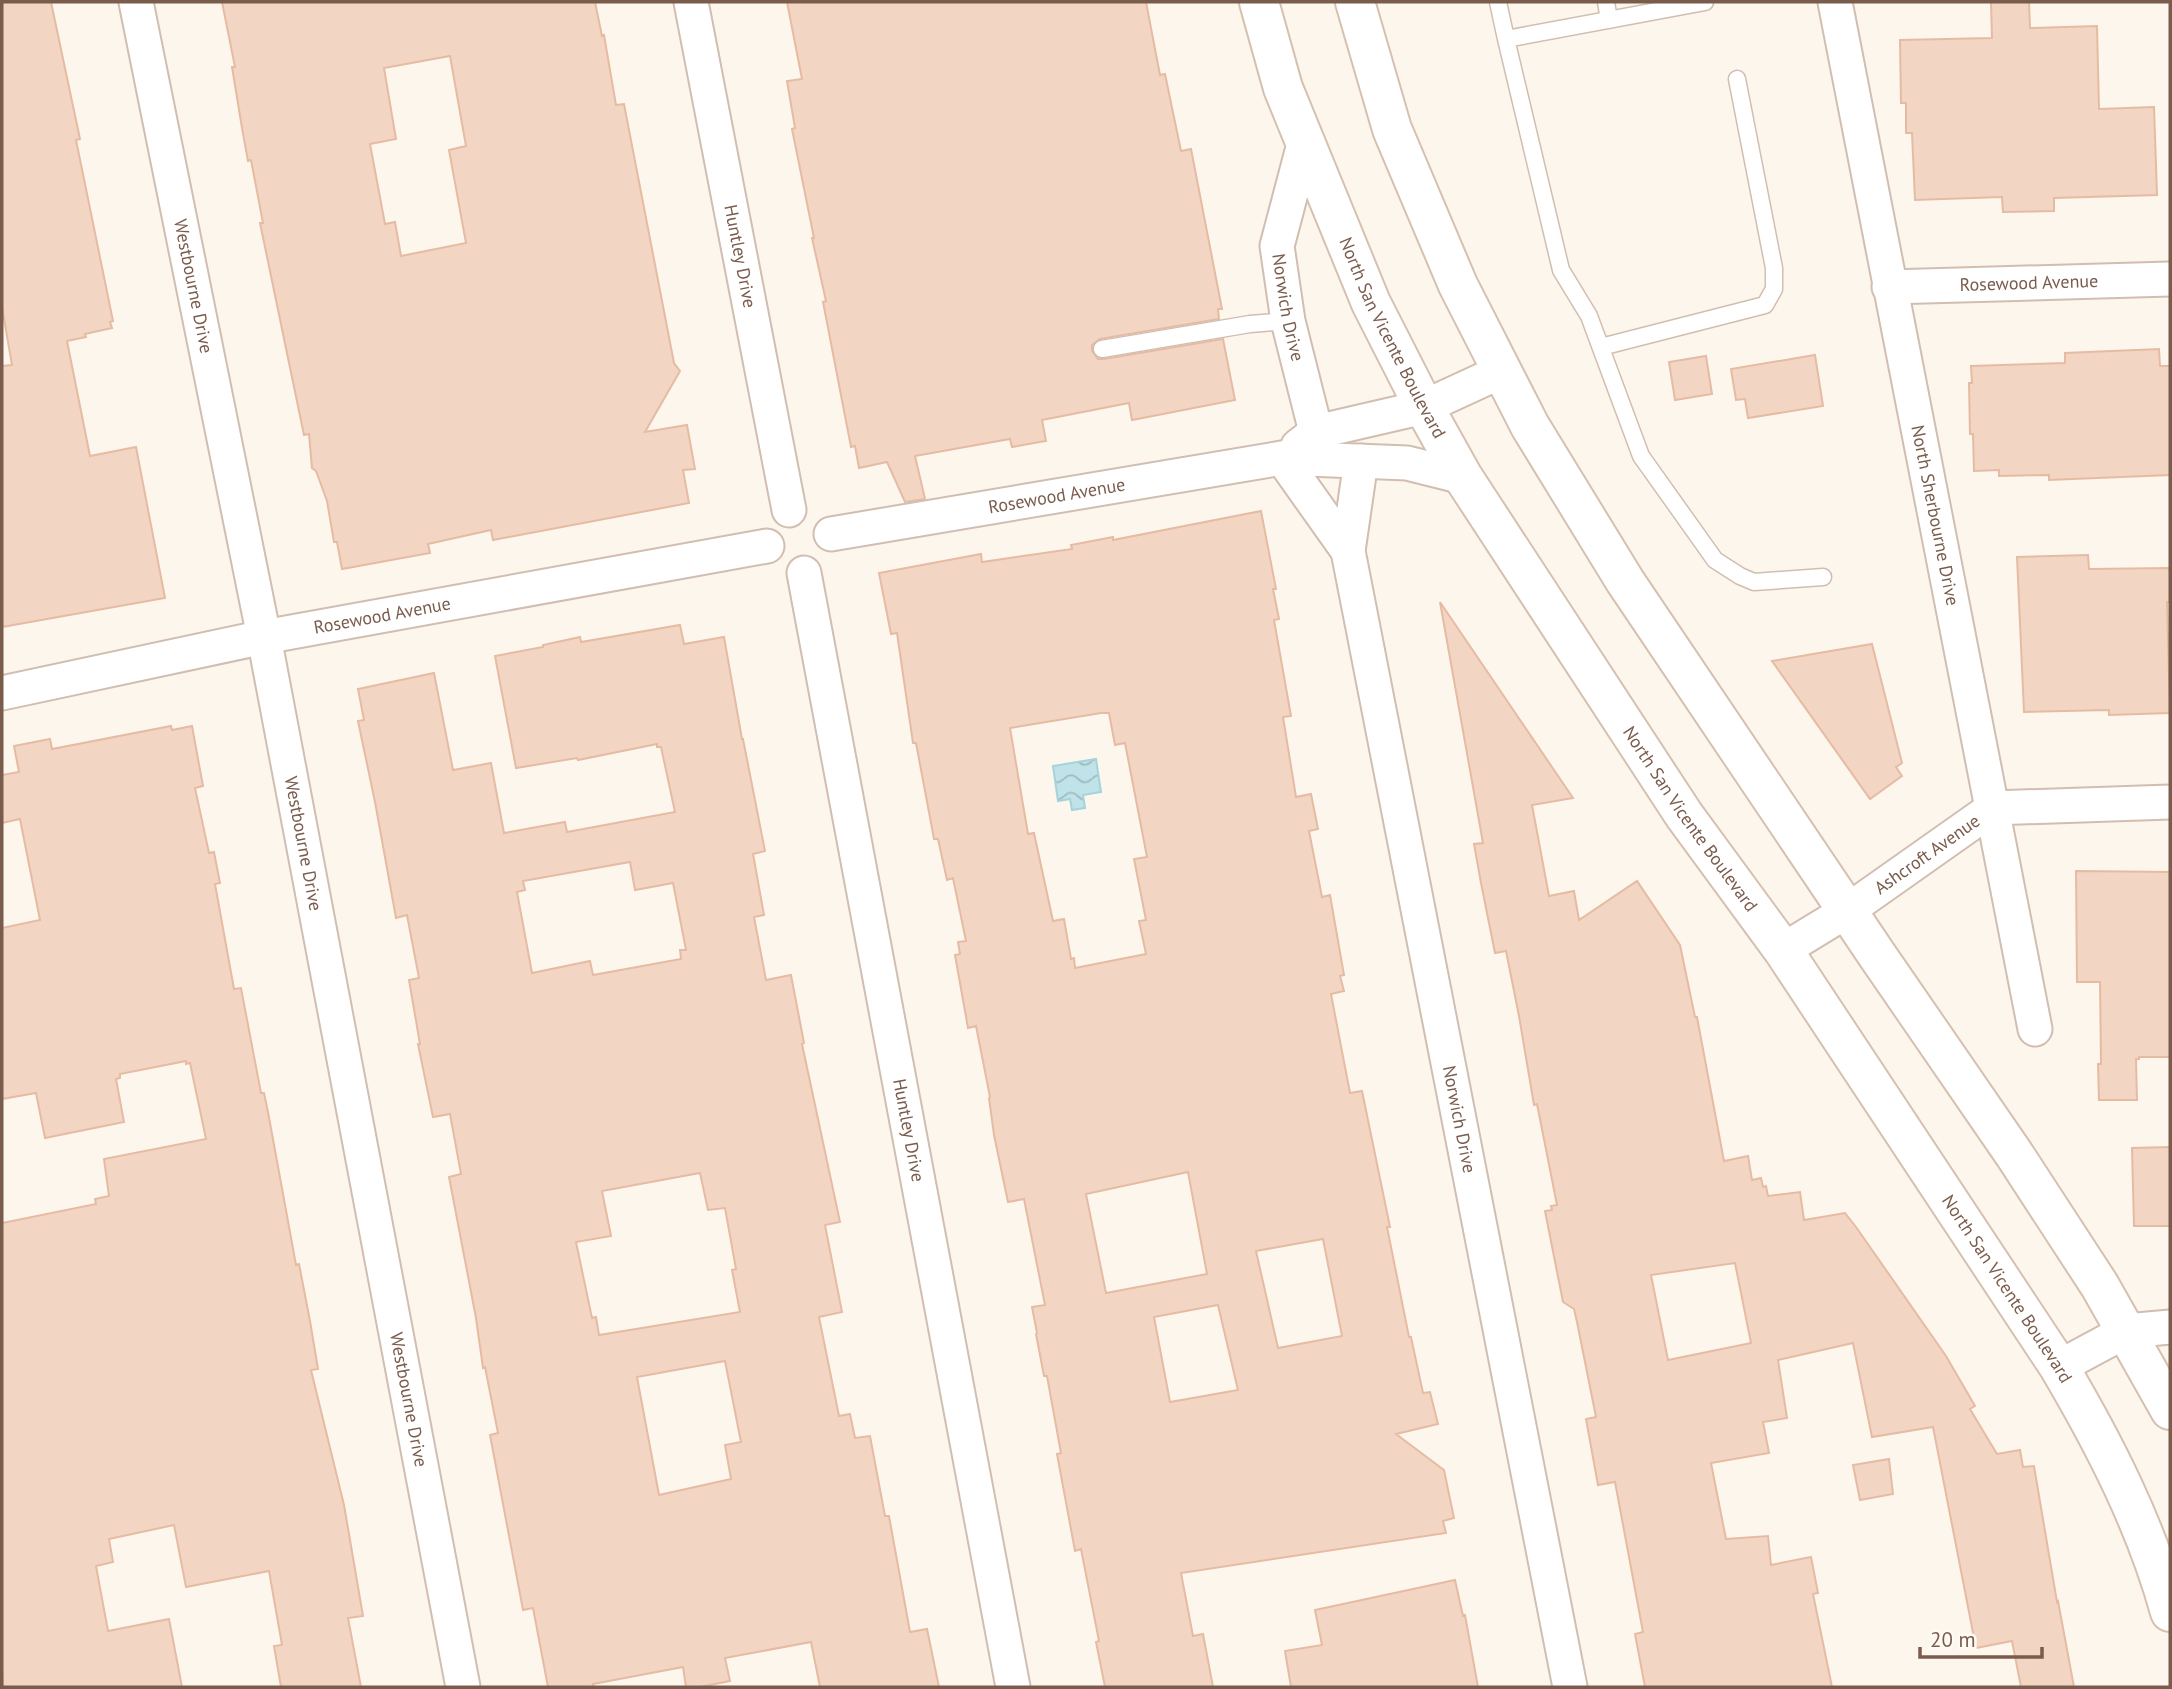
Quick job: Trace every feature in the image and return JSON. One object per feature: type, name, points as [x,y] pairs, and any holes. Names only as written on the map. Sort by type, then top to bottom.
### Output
[{"type":"main road","name":"North San Vicente Boulevard","points":[[1259,2],[1283,88],[1371,303],[1463,477],[1684,815],[1783,950],[2059,1367],[2089,1417],[2136,1512],[2170,1612]]},
{"type":"main road","points":[[1354,2],[1392,129],[1458,285],[1531,426],[1625,581],[2014,1154],[2092,1275],[2170,1410]]},
{"type":"street","name":"Westbourne Drive","points":[[136,2],[264,637],[463,1687]]},
{"type":"street","name":"Huntley Drive","points":[[691,2],[789,510]]},
{"type":"street","name":"North Sherbourne Drive","points":[[1835,2],[2035,1029]]},
{"type":"street","name":"Norwich Drive","points":[[1305,140],[1277,246],[1287,321],[1316,432]]},
{"type":"street","name":"Rosewood Avenue","points":[[1889,288],[2170,279]]},
{"type":"street","name":"Rosewood Avenue","points":[[1282,458],[1316,432],[1424,407],[1502,370]]},
{"type":"street","name":"Rosewood Avenue","points":[[831,534],[1282,458],[1407,463],[1463,477]]},
{"type":"street","name":"Norwich Drive","points":[[1282,458],[1348,551]]},
{"type":"street","name":"Norwich Drive","points":[[1361,461],[1348,551],[1570,1687]]},
{"type":"street","points":[[789,510],[811,510],[820,516],[831,534],[828,555],[822,564],[804,573],[782,569],[767,546],[767,532],[772,523],[779,514],[789,510]]},
{"type":"street","name":"Rosewood Avenue","points":[[2,693],[264,637],[767,546]]},
{"type":"street","name":"Huntley Drive","points":[[804,573],[1013,1687]]},
{"type":"street","name":"Ashcroft Avenue","points":[[1783,950],[1847,911],[1993,808],[2170,802]]},
{"type":"street","points":[[2059,1367],[2126,1331],[2170,1327]]},
{"type":"lane","points":[[1498,2],[1561,270],[1589,316],[1641,456],[1715,560],[1754,582],[1823,577]]},
{"type":"lane","points":[[1606,2],[1609,20]]},
{"type":"lane","points":[[1506,39],[1705,2]]},
{"type":"lane","points":[[1601,347],[1765,306],[1774,289],[1773,268],[1737,79]]},
{"type":"lane","points":[[1102,349],[1250,324],[1287,321]]},
{"type":"water","points":[[1096,759],[1101,792],[1083,795],[1085,808],[1072,810],[1070,799],[1058,801],[1053,766]]},
{"type":"building","points":[[2,2],[51,2],[80,139],[76,140],[113,321],[110,322],[112,328],[67,341],[90,456],[136,447],[165,598],[2,627],[2,366],[12,365],[2,307]]},
{"type":"building","points":[[222,2],[595,2],[602,36],[604,35],[616,105],[624,104],[674,363],[680,371],[645,432],[687,425],[695,469],[683,470],[689,503],[493,540],[491,530],[428,544],[430,553],[342,569],[327,501],[316,471],[312,468],[309,434],[304,435],[260,223],[263,223],[251,160],[248,161],[232,67],[235,67]],"holes":[[[450,56],[466,146],[449,150],[466,243],[401,256],[395,222],[385,224],[370,144],[396,139],[384,68]]]},
{"type":"building","points":[[787,2],[1146,2],[1160,75],[1165,74],[1181,151],[1191,149],[1222,309],[1218,309],[1219,319],[1100,339],[1092,345],[1092,351],[1098,359],[1104,359],[1223,339],[1235,400],[1132,420],[1129,403],[1042,420],[1046,441],[1012,447],[1010,439],[915,456],[925,499],[905,502],[887,462],[859,468],[855,446],[851,447],[792,129],[795,128],[787,81],[802,79]]},
{"type":"building","points":[[1991,2],[2029,2],[2030,28],[2097,26],[2099,109],[2154,107],[2157,195],[2054,198],[2054,211],[2003,212],[2002,197],[1915,200],[1912,133],[1906,133],[1906,103],[1901,103],[1900,40],[1992,38]]},
{"type":"building","points":[[2159,349],[2160,366],[2170,366],[2170,475],[2049,480],[2049,475],[1999,476],[1999,470],[1974,471],[1973,434],[1970,434],[1971,366],[2065,363],[2065,353]]},
{"type":"building","points":[[1815,355],[1823,406],[1748,418],[1745,399],[1736,400],[1731,369]]},
{"type":"building","points":[[1706,356],[1712,394],[1675,400],[1669,362]]},
{"type":"building","points":[[1261,511],[1276,589],[1273,589],[1279,619],[1274,620],[1291,716],[1283,717],[1296,797],[1311,794],[1318,829],[1309,831],[1322,897],[1330,895],[1344,975],[1340,976],[1344,991],[1331,994],[1350,1093],[1362,1091],[1409,1337],[1423,1393],[1430,1392],[1438,1424],[1396,1434],[1444,1470],[1454,1518],[1443,1521],[1446,1533],[1181,1573],[1193,1636],[1203,1634],[1213,1687],[1105,1687],[1081,1549],[1075,1551],[1057,1454],[1061,1453],[1047,1376],[1044,1376],[1036,1334],[1032,1307],[1045,1305],[1024,1199],[1008,1202],[976,1026],[968,1028],[955,955],[960,954],[958,942],[966,941],[953,878],[947,880],[938,839],[934,839],[916,743],[913,743],[897,633],[891,634],[879,573],[981,554],[982,562],[1072,549],[1071,545],[1113,537],[1113,540]],"holes":[[[1109,713],[1115,745],[1125,743],[1147,857],[1134,859],[1146,920],[1139,921],[1146,954],[1075,968],[1064,919],[1053,921],[1034,833],[1028,834],[1010,728]],[[1188,1172],[1207,1274],[1106,1293],[1086,1194]],[[1323,1239],[1342,1336],[1278,1348],[1256,1251]],[[1218,1305],[1238,1390],[1170,1402],[1154,1317]]]},
{"type":"building","points":[[2088,555],[2089,569],[2170,568],[2170,602],[2167,602],[2170,713],[2109,715],[2109,710],[2024,712],[2017,557]]},
{"type":"building","points":[[1440,602],[1573,798],[1532,805],[1549,896],[1574,891],[1579,920],[1637,881],[1680,945],[1697,1017],[1724,1161],[1748,1156],[1752,1180],[1761,1178],[1768,1196],[1800,1192],[1804,1220],[1845,1213],[1946,1356],[1975,1406],[1970,1409],[1997,1454],[2020,1450],[2023,1467],[2034,1466],[2074,1687],[2021,1687],[2012,1641],[1976,1648],[1933,1427],[1872,1437],[1853,1343],[1778,1360],[1787,1418],[1763,1422],[1769,1453],[1711,1463],[1726,1539],[1768,1536],[1771,1565],[1811,1557],[1818,1593],[1813,1594],[1832,1687],[1645,1687],[1635,1634],[1643,1632],[1615,1482],[1598,1485],[1586,1419],[1596,1417],[1574,1309],[1563,1302],[1545,1211],[1552,1210],[1551,1206],[1557,1205],[1537,1104],[1534,1105],[1506,951],[1495,953],[1481,883],[1474,844],[1483,843]],"holes":[[[1735,1263],[1751,1343],[1668,1360],[1651,1275]]]},
{"type":"building","points":[[680,625],[684,644],[724,637],[765,851],[753,854],[764,915],[754,917],[766,980],[791,975],[804,1043],[802,1044],[840,1222],[825,1225],[842,1312],[819,1317],[839,1416],[850,1414],[855,1438],[870,1436],[885,1516],[889,1516],[910,1632],[927,1629],[939,1687],[820,1687],[811,1642],[725,1658],[730,1681],[700,1687],[686,1687],[683,1667],[593,1684],[594,1687],[548,1687],[533,1608],[523,1610],[490,1435],[498,1433],[485,1367],[483,1368],[449,1177],[461,1174],[450,1114],[433,1117],[418,1044],[409,980],[419,978],[407,915],[396,918],[358,721],[364,720],[358,689],[434,673],[453,770],[491,763],[504,833],[565,822],[567,832],[675,812],[661,747],[657,747],[657,744],[578,760],[577,758],[516,768],[495,656],[580,637],[581,642]],"holes":[[[630,862],[635,890],[673,883],[686,950],[680,950],[681,959],[593,975],[590,961],[532,973],[517,892],[525,890],[523,881]],[[700,1173],[708,1210],[725,1208],[736,1269],[732,1270],[740,1312],[599,1335],[596,1317],[592,1318],[576,1242],[611,1236],[602,1191]],[[725,1361],[741,1442],[725,1445],[731,1479],[659,1495],[637,1377]]]},
{"type":"building","points":[[1872,644],[1902,763],[1896,767],[1902,776],[1870,799],[1772,661]]},
{"type":"building","points":[[171,726],[172,730],[192,726],[203,786],[195,788],[209,853],[214,852],[220,883],[215,884],[234,989],[241,988],[261,1093],[264,1093],[268,1112],[296,1265],[299,1264],[318,1369],[311,1370],[344,1505],[363,1616],[348,1618],[361,1687],[281,1687],[274,1646],[282,1645],[269,1571],[186,1587],[174,1525],[109,1539],[113,1562],[96,1566],[108,1631],[169,1619],[182,1687],[3,1687],[2,1223],[96,1204],[95,1199],[109,1196],[104,1159],[206,1139],[190,1063],[186,1064],[186,1061],[120,1074],[120,1078],[116,1079],[124,1122],[45,1138],[36,1093],[2,1099],[2,928],[40,920],[20,819],[2,823],[2,775],[19,772],[14,746],[50,739],[52,749]]},
{"type":"building","points":[[2076,871],[2170,872],[2170,1057],[2136,1059],[2137,1100],[2099,1100],[2100,982],[2077,982]]},
{"type":"building","points":[[2170,1147],[2170,1226],[2134,1226],[2132,1148]]},
{"type":"building","points":[[1889,1459],[1893,1494],[1860,1500],[1853,1465]]},
{"type":"building","points":[[1455,1580],[1463,1616],[1465,1615],[1478,1687],[1291,1687],[1285,1651],[1322,1645],[1315,1610]]}]
